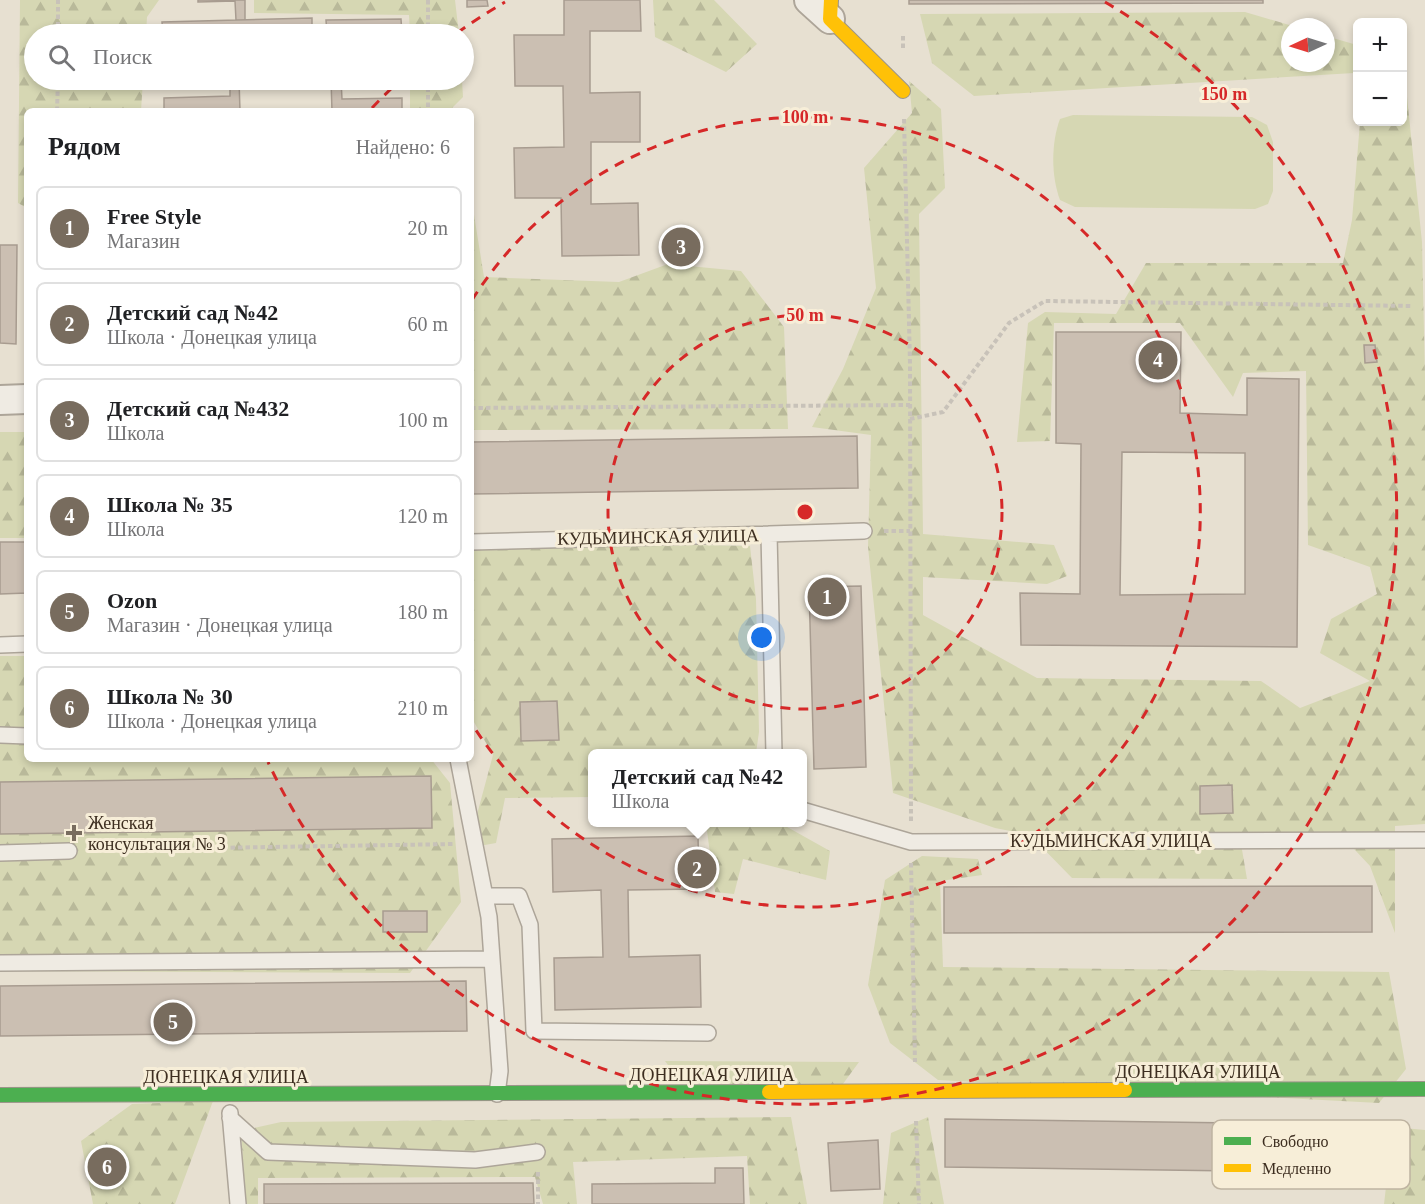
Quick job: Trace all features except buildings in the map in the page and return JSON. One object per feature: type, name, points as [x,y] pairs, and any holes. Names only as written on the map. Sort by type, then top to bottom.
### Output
[{"type":"street","points":[[809,0],[831,9],[903,91]]},
{"type":"street","points":[[0,400],[24,399]]},
{"type":"street","name":"ДОНЕЦКАЯ УЛИЦА","points":[[0,1095],[1425,1089]]},
{"type":"lane","points":[[769,534],[864,531]]},
{"type":"lane","name":"КУДЬМИНСКАЯ УЛИЦА","points":[[474,542],[769,534],[774,749]]},
{"type":"lane","points":[[0,645],[24,644]]},
{"type":"lane","points":[[0,735],[24,736]]},
{"type":"lane","points":[[459,762],[489,917],[500,1071],[497,1094]]},
{"type":"lane","name":"КУДЬМИНСКАЯ УЛИЦА","points":[[807,811],[911,842],[1425,840]]},
{"type":"lane","points":[[0,853],[69,850]]},
{"type":"lane","points":[[485,896],[519,896],[530,925],[534,1031],[708,1033]]},
{"type":"lane","points":[[0,963],[492,959]]},
{"type":"lane","points":[[228,1095],[238,1204]]},
{"type":"lane","points":[[230,1118],[268,1152],[475,1160],[537,1152]]},
{"type":"path","points":[[58,0],[58,24]]},
{"type":"path","points":[[428,0],[428,24]]},
{"type":"path","points":[[57,108],[58,90]]},
{"type":"path","points":[[428,90],[428,108]]},
{"type":"path","points":[[903,91],[910,405],[911,842],[919,1204]]},
{"type":"path","points":[[910,419],[943,412],[1009,323],[1046,301],[1412,306]]},
{"type":"path","points":[[474,408],[910,405]]},
{"type":"path","points":[[864,531],[910,531]]},
{"type":"path","points":[[69,850],[475,844]]},
{"type":"green space","points":[[20,0],[159,0],[147,17],[147,24],[24,24],[24,90],[142,90],[141,108],[24,108],[24,206],[18,203]]},
{"type":"green space","points":[[254,0],[455,0],[458,24],[409,24],[409,15],[254,13]]},
{"type":"green space","points":[[653,0],[714,0],[757,44],[726,72],[655,37]]},
{"type":"green space","points":[[1245,12],[1281,23],[1281,72],[1335,72],[1335,39],[1353,44],[1353,73],[974,96],[932,63],[920,14]]},
{"type":"green space","points":[[909,81],[941,109],[945,188],[919,214],[923,534],[1054,545],[1067,576],[1047,584],[923,577],[923,615],[1037,678],[1261,681],[1300,708],[1370,681],[1320,653],[1331,619],[1377,594],[1370,567],[1308,545],[1306,371],[1243,373],[1233,397],[1180,323],[1054,323],[1050,441],[1017,442],[1028,323],[1045,312],[1116,314],[1146,263],[1343,263],[1352,220],[1360,126],[1407,126],[1407,97],[1422,242],[1425,377],[1425,824],[1395,826],[1395,933],[1370,866],[1341,835],[1239,832],[1247,879],[1072,878],[1030,835],[995,828],[893,793],[868,547],[871,435],[812,427],[843,369],[876,288],[864,168],[912,113]]},
{"type":"green space","points":[[410,90],[463,90],[463,97],[452,108],[410,108]]},
{"type":"green space","points":[[1073,115],[1252,117],[1267,125],[1273,142],[1273,191],[1268,204],[1255,209],[1075,207],[1060,200],[1053,160],[1060,119]]},
{"type":"green space","points":[[474,215],[484,277],[619,282],[668,264],[741,271],[784,327],[788,429],[474,430]]},
{"type":"green space","points":[[0,432],[24,432],[24,538],[0,538]]},
{"type":"green space","points":[[474,541],[750,546],[756,599],[759,732],[757,749],[588,749],[588,797],[505,798],[496,843],[468,848],[493,755],[474,722]]},
{"type":"green space","points":[[0,656],[24,656],[24,762],[433,762],[450,783],[461,902],[410,973],[0,971]]},
{"type":"green space","points":[[707,827],[787,827],[830,851],[826,880],[743,859],[734,894],[715,892]]},
{"type":"green space","points":[[922,856],[978,859],[982,875],[940,881],[943,967],[1389,972],[1406,1069],[1379,1103],[938,1080],[890,1043],[868,985],[885,880]]},
{"type":"green space","points":[[665,1061],[859,1062],[840,1088],[682,1084]]},
{"type":"green space","points":[[213,1101],[175,1204],[93,1204],[81,1141],[132,1104]]},
{"type":"green space","points":[[791,1117],[807,1204],[750,1204],[747,1156],[573,1162],[577,1204],[543,1204],[535,1177],[258,1178],[258,1204],[246,1204],[241,1131],[281,1122]]},
{"type":"green space","points":[[928,1117],[944,1204],[883,1204],[891,1133]]},
{"type":"green space","points":[[1410,1129],[1425,1130],[1425,1204],[1384,1204],[1386,1189],[1410,1189]]},
{"type":"traffic: fast","points":[[1125,1090],[1425,1089]]},
{"type":"traffic: fast","points":[[0,1095],[769,1092]]},
{"type":"traffic: slow","points":[[831,0],[830,19],[903,91]]},
{"type":"traffic: slow","points":[[769,1092],[1125,1090]]},
{"type":"place","name":"Детский сад №432","points":[[681,247]]},
{"type":"place","name":"Школа № 35","points":[[1158,360]]},
{"type":"place","name":"Free Style","points":[[827,597]]},
{"type":"place","name":"Женская консультация № 3","points":[[74,833]]},
{"type":"place","name":"Детский сад №42","points":[[697,869]]},
{"type":"place","name":"Ozon","points":[[173,1022]]},
{"type":"place","name":"Школа № 30","points":[[107,1167]]}]
